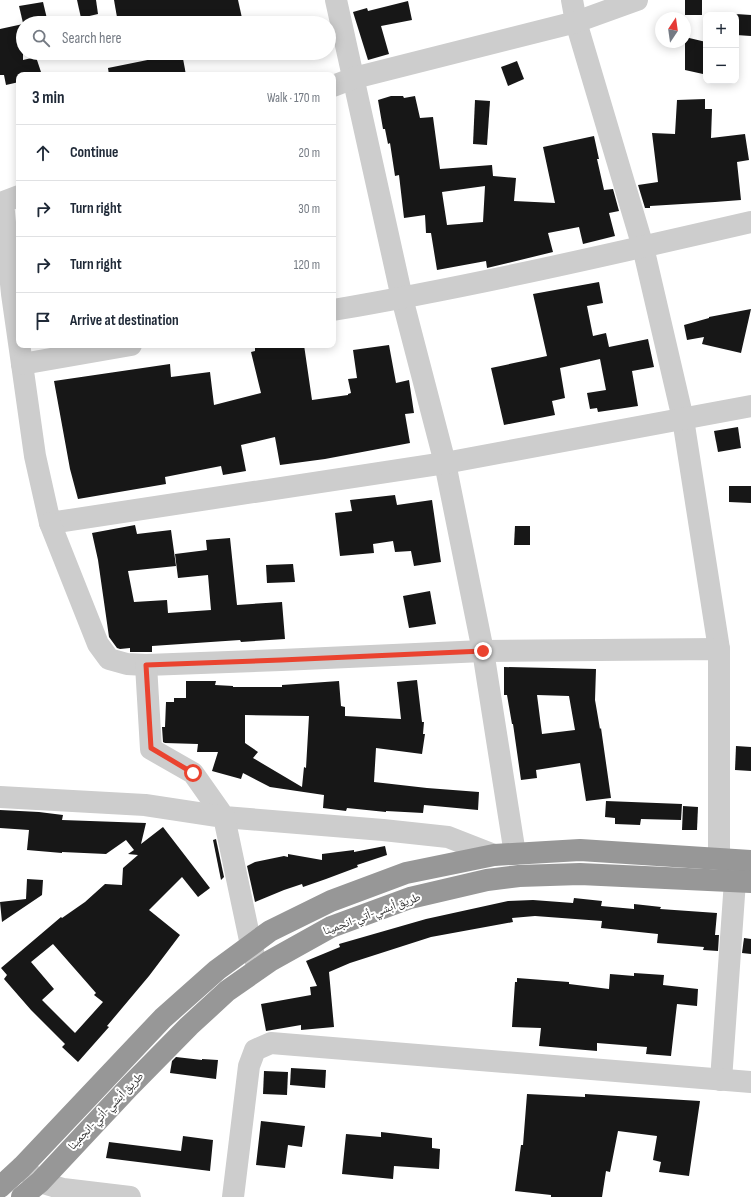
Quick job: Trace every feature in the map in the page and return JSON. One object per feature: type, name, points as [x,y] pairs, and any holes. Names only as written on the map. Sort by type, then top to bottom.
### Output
[{"type":"highway","points":[[0,1187],[22,1167],[162,1018],[217,970],[270,931],[330,901],[406,873],[504,854],[580,850],[751,861]]},
{"type":"highway","name":"طريق أبشي-أتي-انجمينا","points":[[22,1197],[40,1182],[129,1087],[189,1026],[227,991],[258,969],[331,927],[410,898],[487,880],[519,876],[580,874],[743,882]]},
{"type":"street","points":[[0,797],[145,805],[224,817],[384,830],[448,837],[504,854],[483,651],[445,463],[402,298],[336,0]]},
{"type":"street","points":[[572,0],[576,22],[643,247],[683,419],[719,649],[719,859]]},
{"type":"street","points":[[336,85],[354,78],[576,22],[637,0]]},
{"type":"street","points":[[8,194],[6,295],[16,338]]},
{"type":"street","points":[[336,309],[402,298],[643,247],[751,222]]},
{"type":"street","points":[[18,348],[22,364],[35,456],[50,523],[98,644],[109,659],[127,664],[146,665],[483,651],[719,649]]},
{"type":"street","points":[[22,364],[114,348]]},
{"type":"street","points":[[50,523],[445,463],[751,406]]},
{"type":"street","points":[[146,665],[151,748],[193,773],[224,817],[251,945],[258,969]]},
{"type":"street","points":[[721,1080],[743,882]]},
{"type":"street","points":[[233,1197],[249,1066],[255,1050],[271,1043],[751,1082]]},
{"type":"street","points":[[22,1167],[40,1182],[63,1189],[130,1197]]},
{"type":"building","points":[[77,0],[96,0],[98,14],[81,16]]},
{"type":"building","points":[[114,0],[238,0],[242,16],[117,16]]},
{"type":"building","points":[[685,0],[702,0],[702,15],[691,15],[691,12],[685,12]]},
{"type":"building","points":[[408,1],[412,20],[381,26],[389,54],[368,60],[353,12],[367,8],[368,11]]},
{"type":"building","points":[[43,2],[46,16],[21,16],[19,6]]},
{"type":"building","points":[[739,14],[751,15],[751,36],[739,35]]},
{"type":"building","points":[[16,26],[16,60],[37,60],[41,72],[16,72],[16,83],[6,85],[4,75],[0,75],[0,29]]},
{"type":"building","points":[[691,38],[703,41],[703,74],[685,70],[685,48],[691,48]]},
{"type":"building","points":[[147,60],[183,60],[185,72],[109,72],[108,68]]},
{"type":"building","points":[[517,61],[524,79],[508,86],[501,67]]},
{"type":"building","points":[[391,96],[403,96],[404,98],[415,96],[420,118],[433,117],[440,169],[492,165],[493,176],[516,178],[514,201],[555,203],[543,147],[594,136],[599,159],[597,159],[604,190],[613,189],[619,211],[609,213],[615,236],[583,244],[579,227],[548,233],[553,252],[487,268],[486,261],[437,270],[431,233],[426,233],[425,215],[404,218],[399,175],[395,176],[390,143],[388,144],[385,129],[383,129],[378,100]],"holes":[[[485,186],[483,222],[447,225],[442,192]]]},
{"type":"building","points":[[705,99],[705,109],[712,109],[711,138],[745,134],[749,160],[737,162],[741,200],[650,206],[650,208],[645,208],[638,185],[658,182],[652,133],[675,134],[677,100]]},
{"type":"building","points":[[475,100],[490,101],[487,145],[473,144]]},
{"type":"building","points":[[599,282],[603,303],[587,306],[593,336],[606,333],[609,347],[648,339],[654,367],[632,371],[638,406],[598,412],[597,408],[590,409],[587,393],[606,390],[600,359],[560,368],[565,398],[552,401],[555,415],[504,425],[491,368],[547,356],[533,294]]},
{"type":"building","points":[[751,309],[741,353],[702,344],[704,337],[687,340],[684,325],[709,317]]},
{"type":"building","points":[[389,345],[396,383],[409,380],[414,413],[405,414],[410,443],[325,459],[280,465],[275,437],[241,445],[246,471],[223,475],[221,466],[165,477],[166,484],[78,499],[70,469],[54,381],[170,364],[171,377],[210,372],[214,405],[261,393],[251,352],[255,351],[255,348],[304,348],[312,400],[348,395],[351,393],[348,379],[357,378],[353,350]]},
{"type":"building","points":[[738,427],[741,448],[718,452],[714,431]]},
{"type":"building","points":[[729,486],[751,486],[751,503],[729,502]]},
{"type":"building","points":[[395,495],[397,505],[432,500],[441,562],[414,566],[411,551],[395,552],[393,541],[373,544],[374,553],[340,556],[335,513],[352,511],[350,500]]},
{"type":"building","points":[[135,525],[137,534],[171,530],[176,566],[128,571],[134,602],[167,600],[168,613],[211,610],[208,575],[178,578],[175,554],[207,550],[206,540],[230,538],[237,605],[282,602],[285,639],[241,642],[240,640],[152,646],[152,652],[130,652],[130,648],[117,648],[109,637],[98,560],[92,533]]},
{"type":"building","points":[[515,526],[530,526],[530,545],[514,545]]},
{"type":"building","points":[[293,564],[295,582],[267,583],[266,565]]},
{"type":"building","points":[[430,591],[436,624],[409,628],[403,596]]},
{"type":"building","points":[[504,667],[596,669],[595,700],[600,729],[601,728],[611,798],[586,801],[580,763],[536,770],[537,778],[521,780],[513,724],[507,695],[504,695]],"holes":[[[537,695],[569,696],[575,730],[542,734]]]},
{"type":"building","points":[[417,680],[422,722],[424,722],[423,734],[425,734],[422,754],[376,748],[374,782],[479,792],[478,810],[424,805],[423,813],[386,812],[347,808],[346,811],[323,808],[324,795],[270,787],[243,773],[241,779],[212,771],[218,752],[197,752],[198,744],[163,742],[162,727],[165,727],[166,702],[174,702],[174,698],[186,698],[186,681],[216,681],[215,685],[233,687],[282,687],[282,685],[339,681],[341,706],[345,707],[345,716],[401,719],[397,682]],"holes":[[[245,715],[309,716],[306,768],[304,767],[302,787],[253,758],[258,752],[245,743]]]},
{"type":"building","points":[[736,746],[751,747],[751,771],[735,770]]},
{"type":"building","points":[[606,801],[682,804],[681,820],[641,819],[640,825],[615,824],[615,818],[605,817]]},
{"type":"building","points":[[683,806],[698,807],[697,830],[682,830]]},
{"type":"building","points":[[0,810],[63,815],[62,820],[146,823],[141,844],[163,827],[210,888],[198,897],[182,877],[149,910],[180,935],[149,976],[107,1026],[109,1027],[78,1062],[62,1047],[65,1044],[31,1010],[4,979],[7,975],[1,968],[61,917],[62,918],[85,902],[105,884],[122,885],[123,868],[138,855],[128,854],[134,850],[126,840],[106,854],[62,853],[27,850],[29,830],[0,828]],"holes":[[[53,944],[96,993],[94,995],[103,1002],[75,1033],[42,1000],[54,989],[31,962]]]},
{"type":"building","points":[[216,839],[224,877],[221,880],[213,840]]},
{"type":"building","points":[[385,846],[387,855],[357,865],[358,867],[326,879],[303,887],[302,884],[255,902],[247,866],[255,862],[284,856],[288,857],[288,854],[322,860],[322,854],[354,850],[354,852]]},
{"type":"building","points":[[27,879],[43,880],[42,895],[2,922],[0,902],[26,899]]},
{"type":"building","points":[[574,898],[602,901],[601,906],[634,909],[634,904],[661,907],[660,909],[717,913],[715,935],[719,935],[718,951],[703,950],[704,947],[657,943],[658,934],[601,928],[602,921],[535,916],[512,918],[513,922],[431,937],[350,963],[329,972],[334,1027],[301,1030],[301,1025],[266,1031],[261,1004],[311,995],[310,987],[317,986],[306,961],[340,947],[339,944],[426,919],[508,901],[533,900],[573,903]]},
{"type":"building","points":[[744,938],[751,939],[751,954],[742,953]]},
{"type":"building","points":[[634,973],[664,975],[663,985],[698,989],[697,1006],[677,1004],[671,1056],[646,1054],[647,1047],[597,1043],[597,1051],[539,1046],[541,1028],[512,1027],[515,982],[517,982],[517,978],[569,982],[569,984],[609,989],[610,974],[634,976]]},
{"type":"building","points":[[176,1057],[218,1060],[216,1079],[170,1073],[172,1061]]},
{"type":"building","points":[[291,1068],[326,1070],[325,1088],[290,1085]]},
{"type":"building","points":[[264,1071],[288,1072],[287,1095],[263,1094]]},
{"type":"building","points":[[527,1094],[585,1097],[585,1094],[700,1101],[689,1176],[659,1172],[661,1162],[653,1160],[657,1136],[618,1131],[610,1172],[606,1171],[602,1197],[551,1197],[551,1195],[515,1191],[521,1145],[523,1145]]},
{"type":"building","points":[[261,1121],[305,1126],[302,1147],[288,1145],[285,1168],[256,1165]]},
{"type":"building","points":[[381,1132],[432,1138],[432,1148],[440,1149],[439,1169],[394,1166],[393,1179],[342,1174],[346,1134],[381,1137]]},
{"type":"building","points":[[183,1136],[213,1140],[210,1171],[106,1158],[109,1142],[181,1151]]},
{"type":"route","points":[[193,773],[151,748],[146,665],[483,651]]}]
